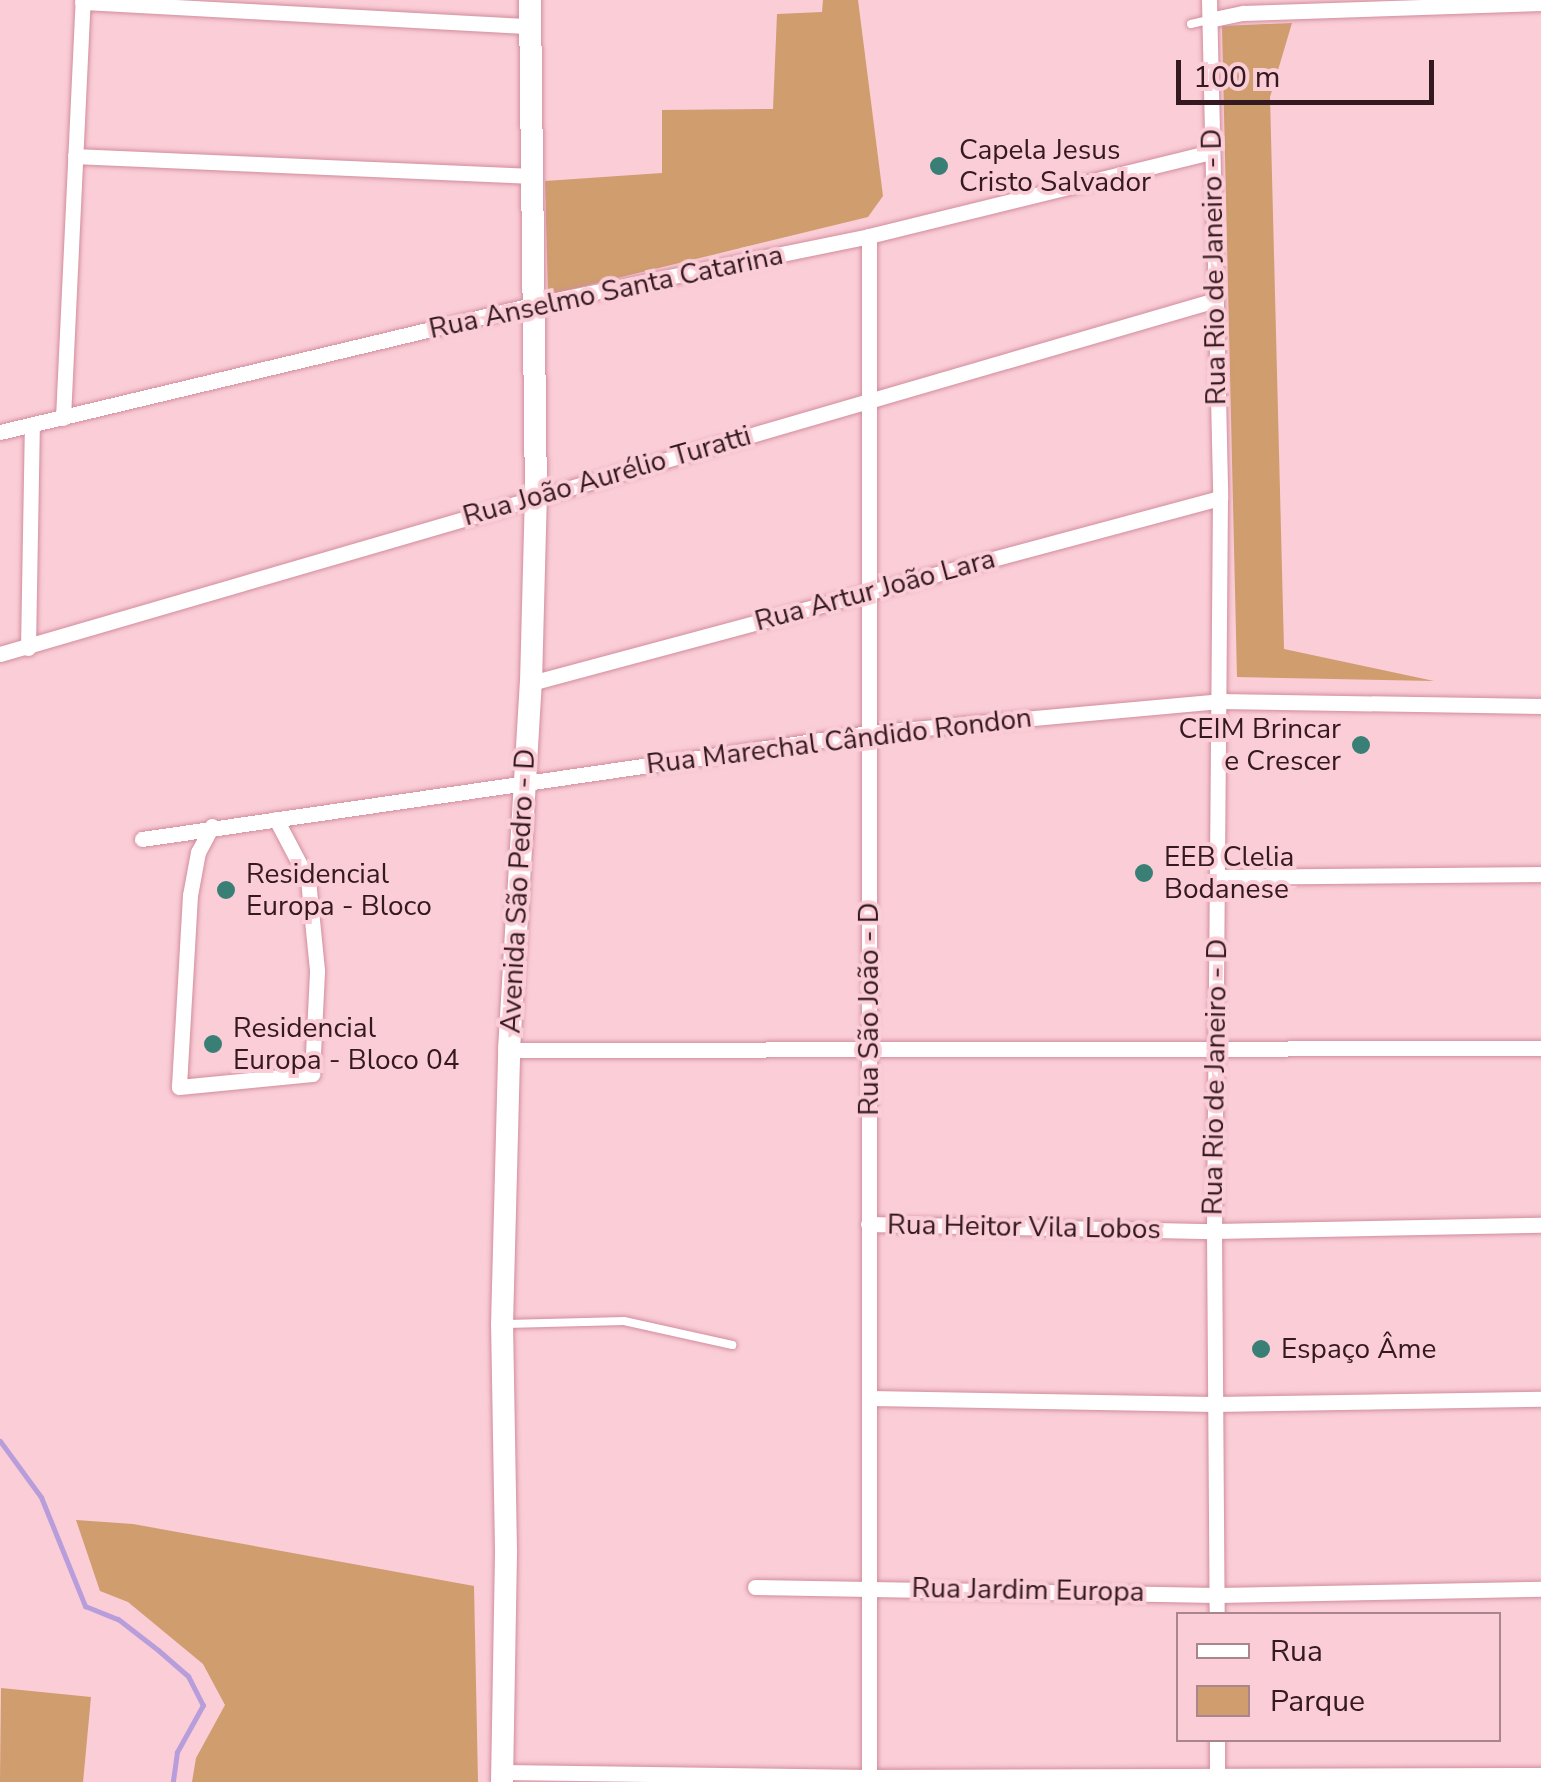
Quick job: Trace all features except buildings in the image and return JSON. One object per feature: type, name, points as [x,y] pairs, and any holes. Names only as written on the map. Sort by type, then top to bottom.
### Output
[{"type":"street","name":"Avenida São Pedro - D","points":[[502,1777],[506,1532],[502,1325],[509,1050],[531,683],[536,496],[530,0]]},
{"type":"street","name":"Rua Rio de Janeiro - D","points":[[1209,0],[1220,498],[1214,1230],[1217,1612]]},
{"type":"street","points":[[63,418],[82,1],[531,26]]},
{"type":"street","points":[[1209,20],[1242,13],[1541,3]]},
{"type":"street","name":"Rua Anselmo Santa Catarina","points":[[0,432],[536,304],[869,236],[1212,152]]},
{"type":"street","points":[[74,156],[532,176]]},
{"type":"street","name":"Rua São João - D","points":[[868,1780],[872,401],[869,236]]},
{"type":"street","name":"Rua João Aurélio Turatti","points":[[0,654],[1214,300]]},
{"type":"street","points":[[28,648],[32,425]]},
{"type":"street","name":"Rua Artur João Lara","points":[[531,683],[1220,498]]},
{"type":"street","name":"Rua Marechal Cândido Rondon","points":[[142,839],[869,733],[1220,701],[1541,706]]},
{"type":"street","points":[[212,826],[198,852],[190,894],[179,1087],[312,1074],[317,970],[308,880],[276,819]]},
{"type":"street","points":[[1217,877],[1541,874]]},
{"type":"street","points":[[509,1050],[1541,1048]]},
{"type":"street","name":"Rua Heitor Vila Lobos","points":[[868,1224],[1214,1230],[1541,1225]]},
{"type":"street","points":[[870,1398],[1214,1404],[1541,1399]]},
{"type":"street","name":"Rua Jardim Europa","points":[[755,1587],[1217,1595],[1541,1588]]},
{"type":"street","points":[[1217,1742],[1217,1777]]},
{"type":"street","points":[[502,1777],[868,1780],[1541,1775]]},
{"type":"lane","points":[[1190,24],[1209,20]]},
{"type":"lane","points":[[502,1325],[624,1321],[732,1345]]},
{"type":"green space","points":[[823,0],[858,0],[883,196],[868,217],[548,295],[545,181],[662,173],[662,110],[773,109],[777,14],[822,12]]},
{"type":"green space","points":[[1292,23],[1270,97],[1284,649],[1434,681],[1237,677],[1222,26]]},
{"type":"green space","points":[[76,1520],[133,1524],[474,1586],[478,1782],[192,1782],[196,1758],[225,1705],[203,1664],[128,1602],[100,1591]]},
{"type":"green space","points":[[1,1688],[91,1697],[83,1782],[0,1782]]},
{"type":"waterway","points":[[0,1441],[41,1497],[85,1606],[118,1619],[158,1650],[188,1676],[203,1705],[177,1752],[173,1782]]},
{"type":"place","name":"Capela Jesus Cristo Salvador","points":[[939,166]]},
{"type":"place","name":"CEIM Brincar e Crescer","points":[[1361,745]]},
{"type":"place","name":"EEB Clelia Bodanese","points":[[1144,873]]},
{"type":"place","name":"Residencial Europa - Bloco","points":[[226,890]]},
{"type":"place","name":"Residencial Europa - Bloco 04","points":[[213,1044]]},
{"type":"place","name":"Espaço Âme","points":[[1261,1349]]}]
